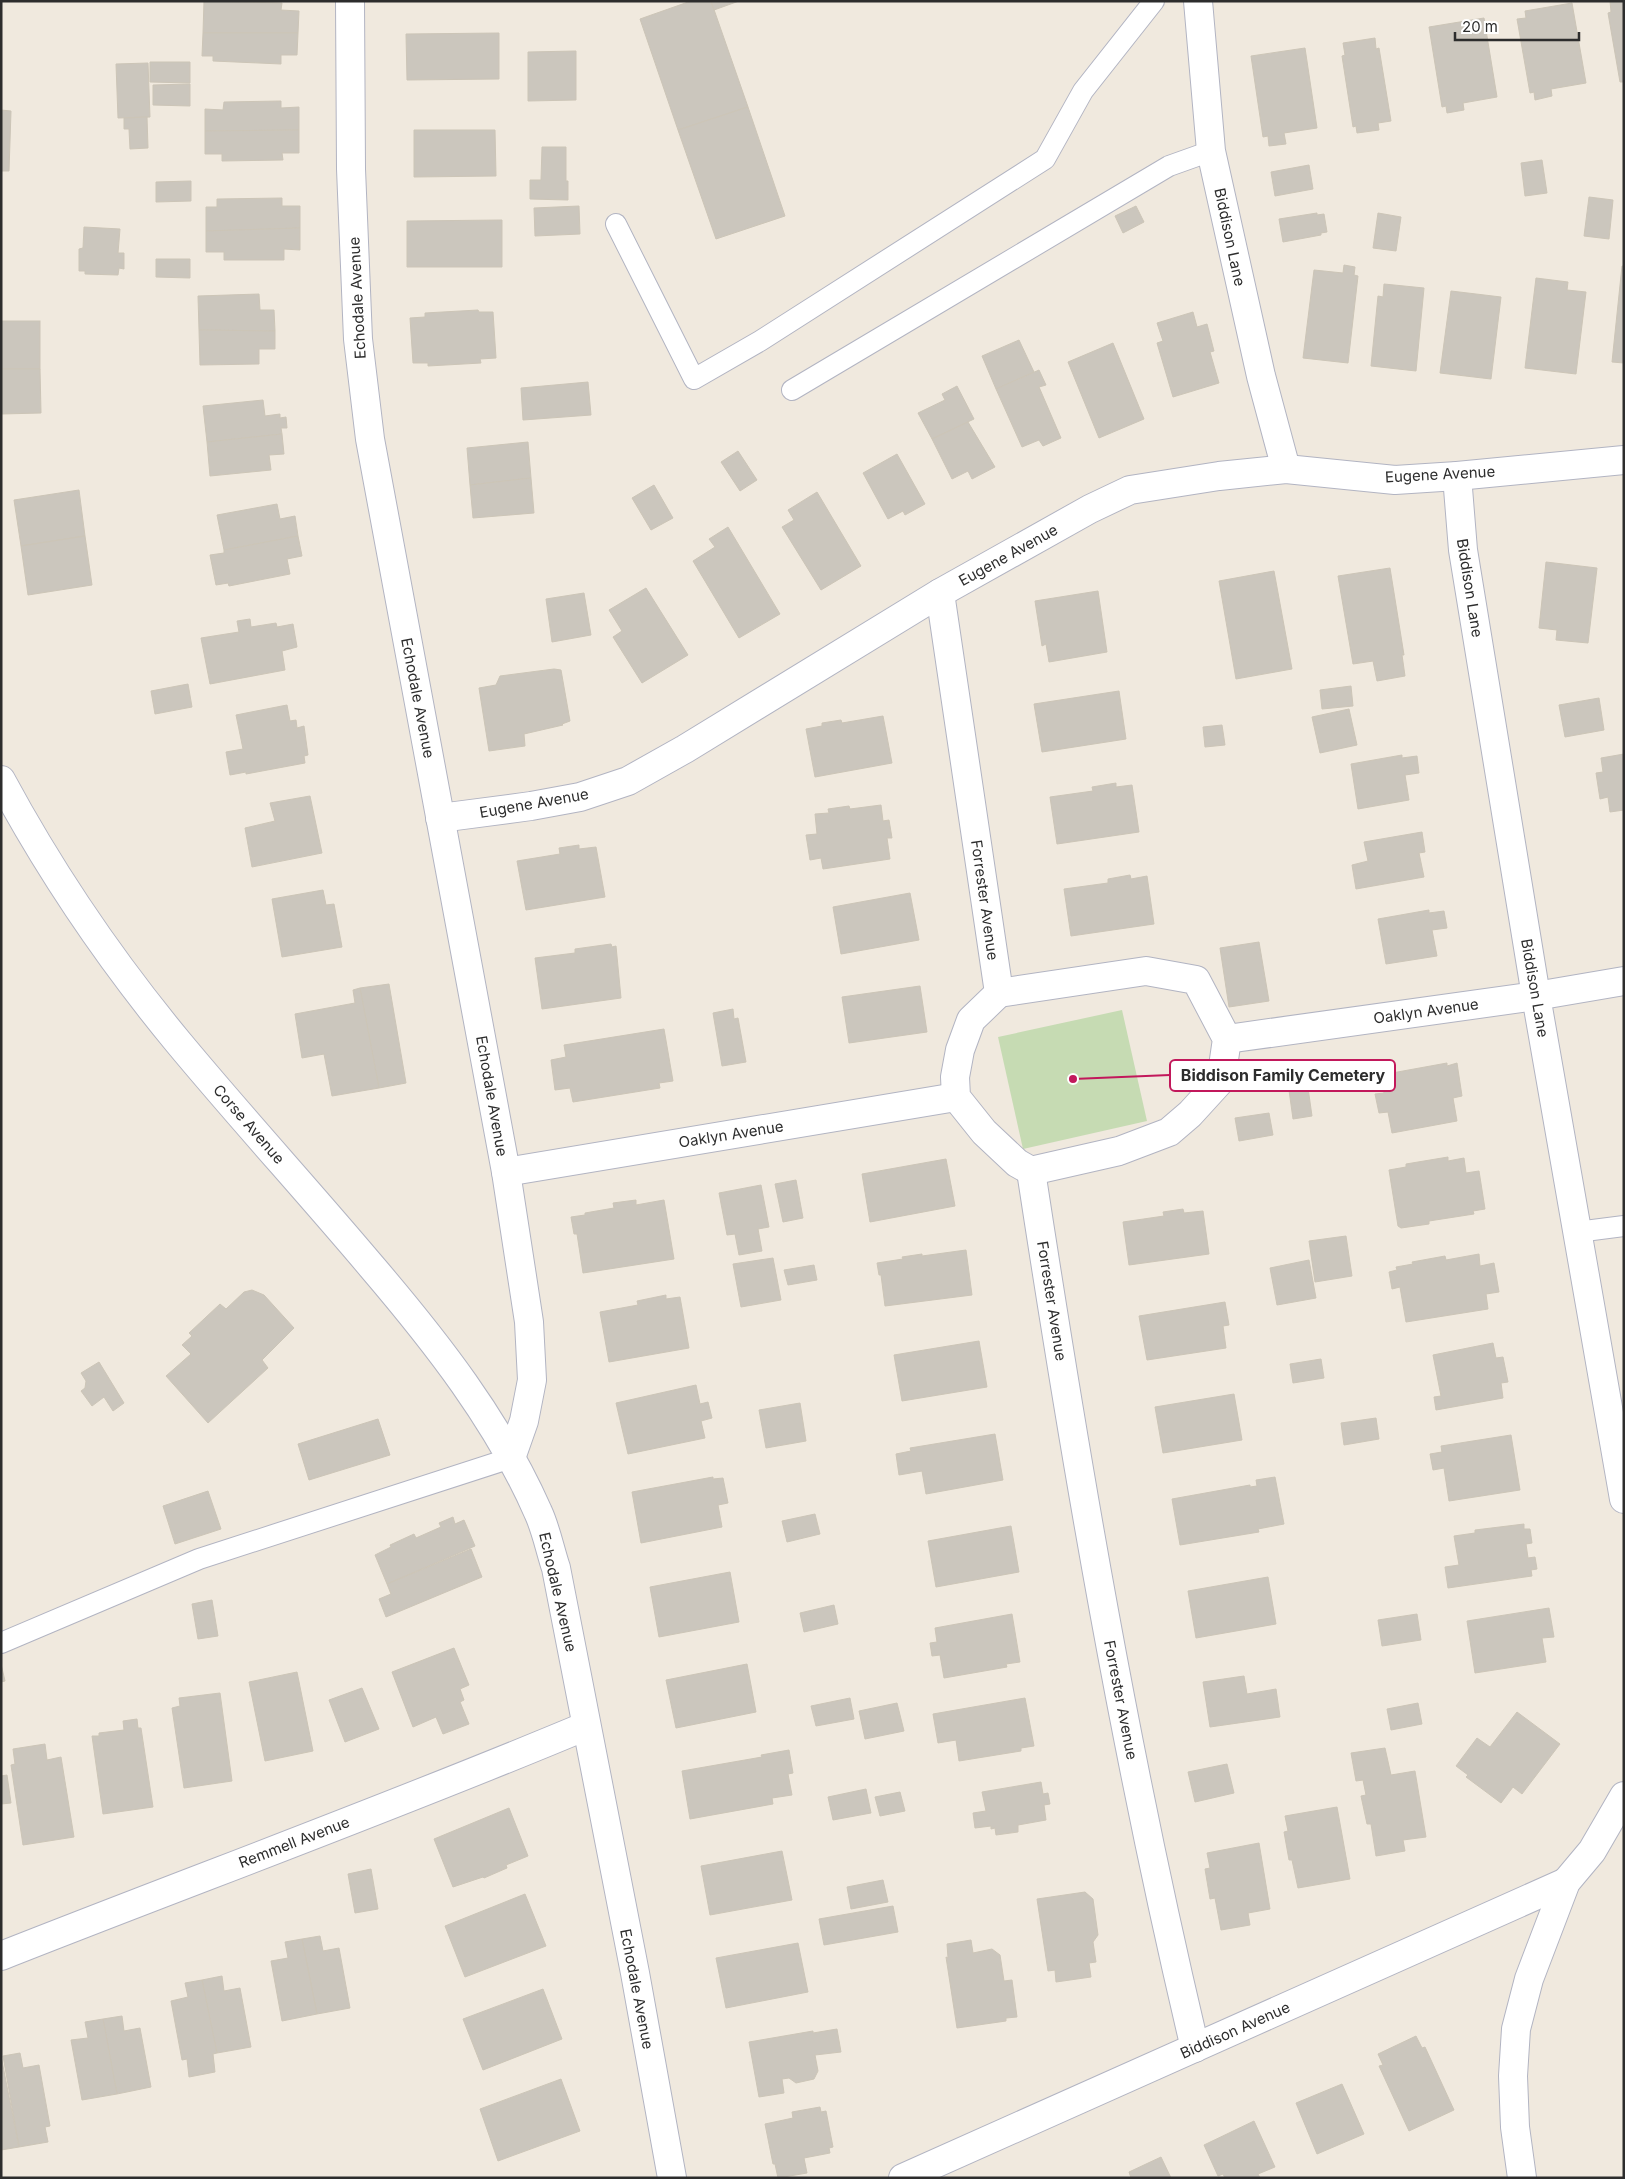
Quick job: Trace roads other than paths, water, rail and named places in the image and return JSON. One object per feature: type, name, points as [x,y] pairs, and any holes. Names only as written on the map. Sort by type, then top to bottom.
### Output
[{"type":"street","name":"Echodale Avenue","points":[[350,1],[351,169],[358,340],[372,448],[506,1172],[529,1322],[532,1380],[524,1421],[511,1458],[540,1514],[556,1568],[635,1973],[672,2178]]},
{"type":"street","name":"Biddison Lane","points":[[1198,1],[1211,151],[1261,376],[1286,469]]},
{"type":"street","name":"Eugene Avenue","points":[[440,818],[531,806],[580,797],[628,781],[685,750],[940,593],[1090,509],[1130,490],[1219,476],[1286,469],[1395,480],[1624,460]]},
{"type":"street","name":"Biddison Lane","points":[[1457,476],[1463,550],[1536,996],[1622,1484]]},
{"type":"street","name":"Forrester Avenue","points":[[940,593],[999,993]]},
{"type":"street","name":"Corse Avenue","points":[[1,780],[77,907],[129,981],[178,1042],[422,1326],[477,1402],[511,1458]]},
{"type":"street","points":[[1146,971],[1196,980],[1227,1039],[1220,1080],[1190,1114],[1169,1132],[1119,1152],[1032,1171],[1017,1163],[984,1132],[956,1097],[955,1076],[971,1020],[999,993],[1146,971]]},
{"type":"street","name":"Oaklyn Avenue","points":[[1227,1039],[1536,996],[1624,981]]},
{"type":"street","name":"Oaklyn Avenue","points":[[506,1172],[956,1097]]},
{"type":"street","name":"Forrester Avenue","points":[[1032,1171],[1118,1688],[1169,1941],[1195,2048]]},
{"type":"street","name":"Remmell Avenue","points":[[1,1956],[224,1868],[437,1789],[586,1726]]},
{"type":"street","points":[[1522,2178],[1515,2127],[1512,2076],[1516,2029],[1529,1980],[1566,1882],[1592,1851],[1624,1796]]},
{"type":"street","name":"Biddison Avenue","points":[[903,2178],[1566,1882]]},
{"type":"lane","points":[[616,224],[694,380],[769,336],[1045,159],[1083,91],[1154,1]]},
{"type":"lane","points":[[792,390],[1169,166],[1211,151]]},
{"type":"lane","points":[[1577,1232],[1624,1226]]},
{"type":"lane","points":[[1,1642],[199,1559],[511,1458]]},
{"type":"place","name":"Biddison Family Cemetery","points":[[1073,1079]]}]
